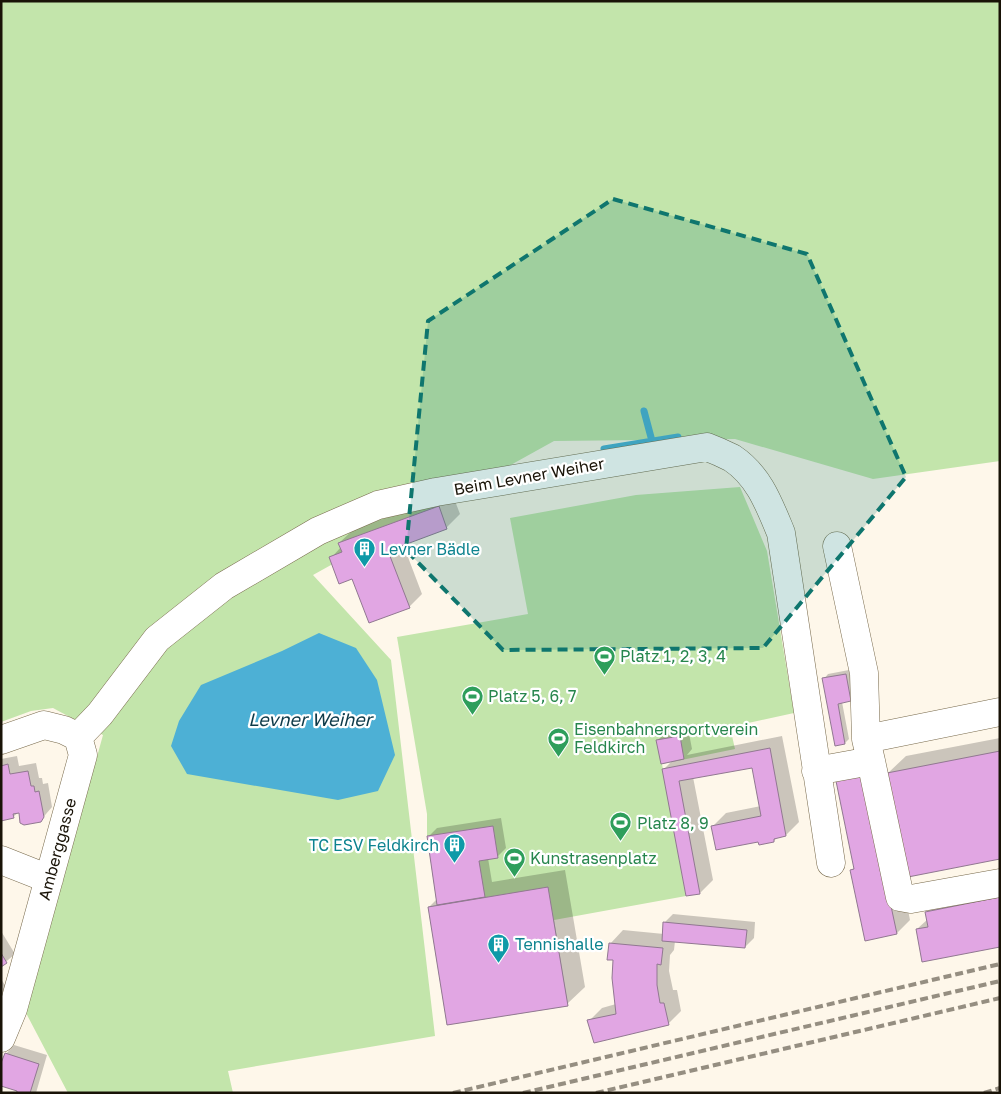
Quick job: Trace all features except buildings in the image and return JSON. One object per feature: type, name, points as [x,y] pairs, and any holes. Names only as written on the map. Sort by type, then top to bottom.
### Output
[{"type":"street","name":"Beim Levner Weiher","points":[[78,737],[100,714],[157,639],[224,586],[318,531],[378,504],[436,492],[707,447],[731,458],[750,474],[765,494],[781,533],[831,863]]},
{"type":"street","points":[[838,546],[864,673],[868,750],[900,897],[911,899],[1000,883]]},
{"type":"street","points":[[816,771],[868,750],[1000,712]]},
{"type":"street","points":[[1,740],[44,725],[64,730],[78,737]]},
{"type":"street","name":"Amberggasse","points":[[1,1038],[13,1009],[83,755],[78,737]]},
{"type":"street","points":[[1,860],[48,879]]},
{"type":"highlighted area","points":[[613,199],[807,254],[906,477],[763,648],[503,650],[406,550],[428,321]]},
{"type":"green space","points":[[1,1],[1000,1],[1000,461],[873,479],[735,439],[554,441],[313,575],[391,660],[435,1036],[228,1071],[233,1093],[68,1093],[26,1013],[103,735],[53,708],[31,711],[1,722]]},
{"type":"green space","name":"Eisenbahnersportverein Feldkirch","points":[[740,487],[767,551],[794,713],[730,727],[735,749],[662,764],[686,896],[554,920],[568,1006],[447,1025],[428,907],[437,905],[427,836],[427,814],[397,637],[528,614],[510,518],[636,495]]},
{"type":"water","name":"Levner Weiher","points":[[319,633],[356,648],[377,680],[395,755],[378,791],[338,800],[187,774],[171,746],[179,721],[201,685],[282,651]]},
{"type":"waterway","points":[[644,411],[652,441]]},
{"type":"waterway","points":[[604,449],[678,437]]},
{"type":"railway","points":[[453,1093],[1000,964]]},
{"type":"railway","points":[[523,1093],[1000,981]]},
{"type":"railway","points":[[596,1093],[1000,998]]},
{"type":"railway","points":[[984,1093],[1000,1088]]},
{"type":"place","name":"Levner Bädle","points":[[364,568]]},
{"type":"place","name":"Platz 1, 2, 3, 4","points":[[604,675]]},
{"type":"place","name":"Platz 5, 6, 7","points":[[472,715]]},
{"type":"place","name":"Eisenbahnersportverein Feldkirch","points":[[558,757]]},
{"type":"place","name":"Platz 8, 9","points":[[621,842]]},
{"type":"place","name":"TC ESV Feldkirch","points":[[455,864]]},
{"type":"place","name":"Kunstrasenplatz","points":[[514,877]]},
{"type":"place","name":"Tennishalle","points":[[499,963]]}]
